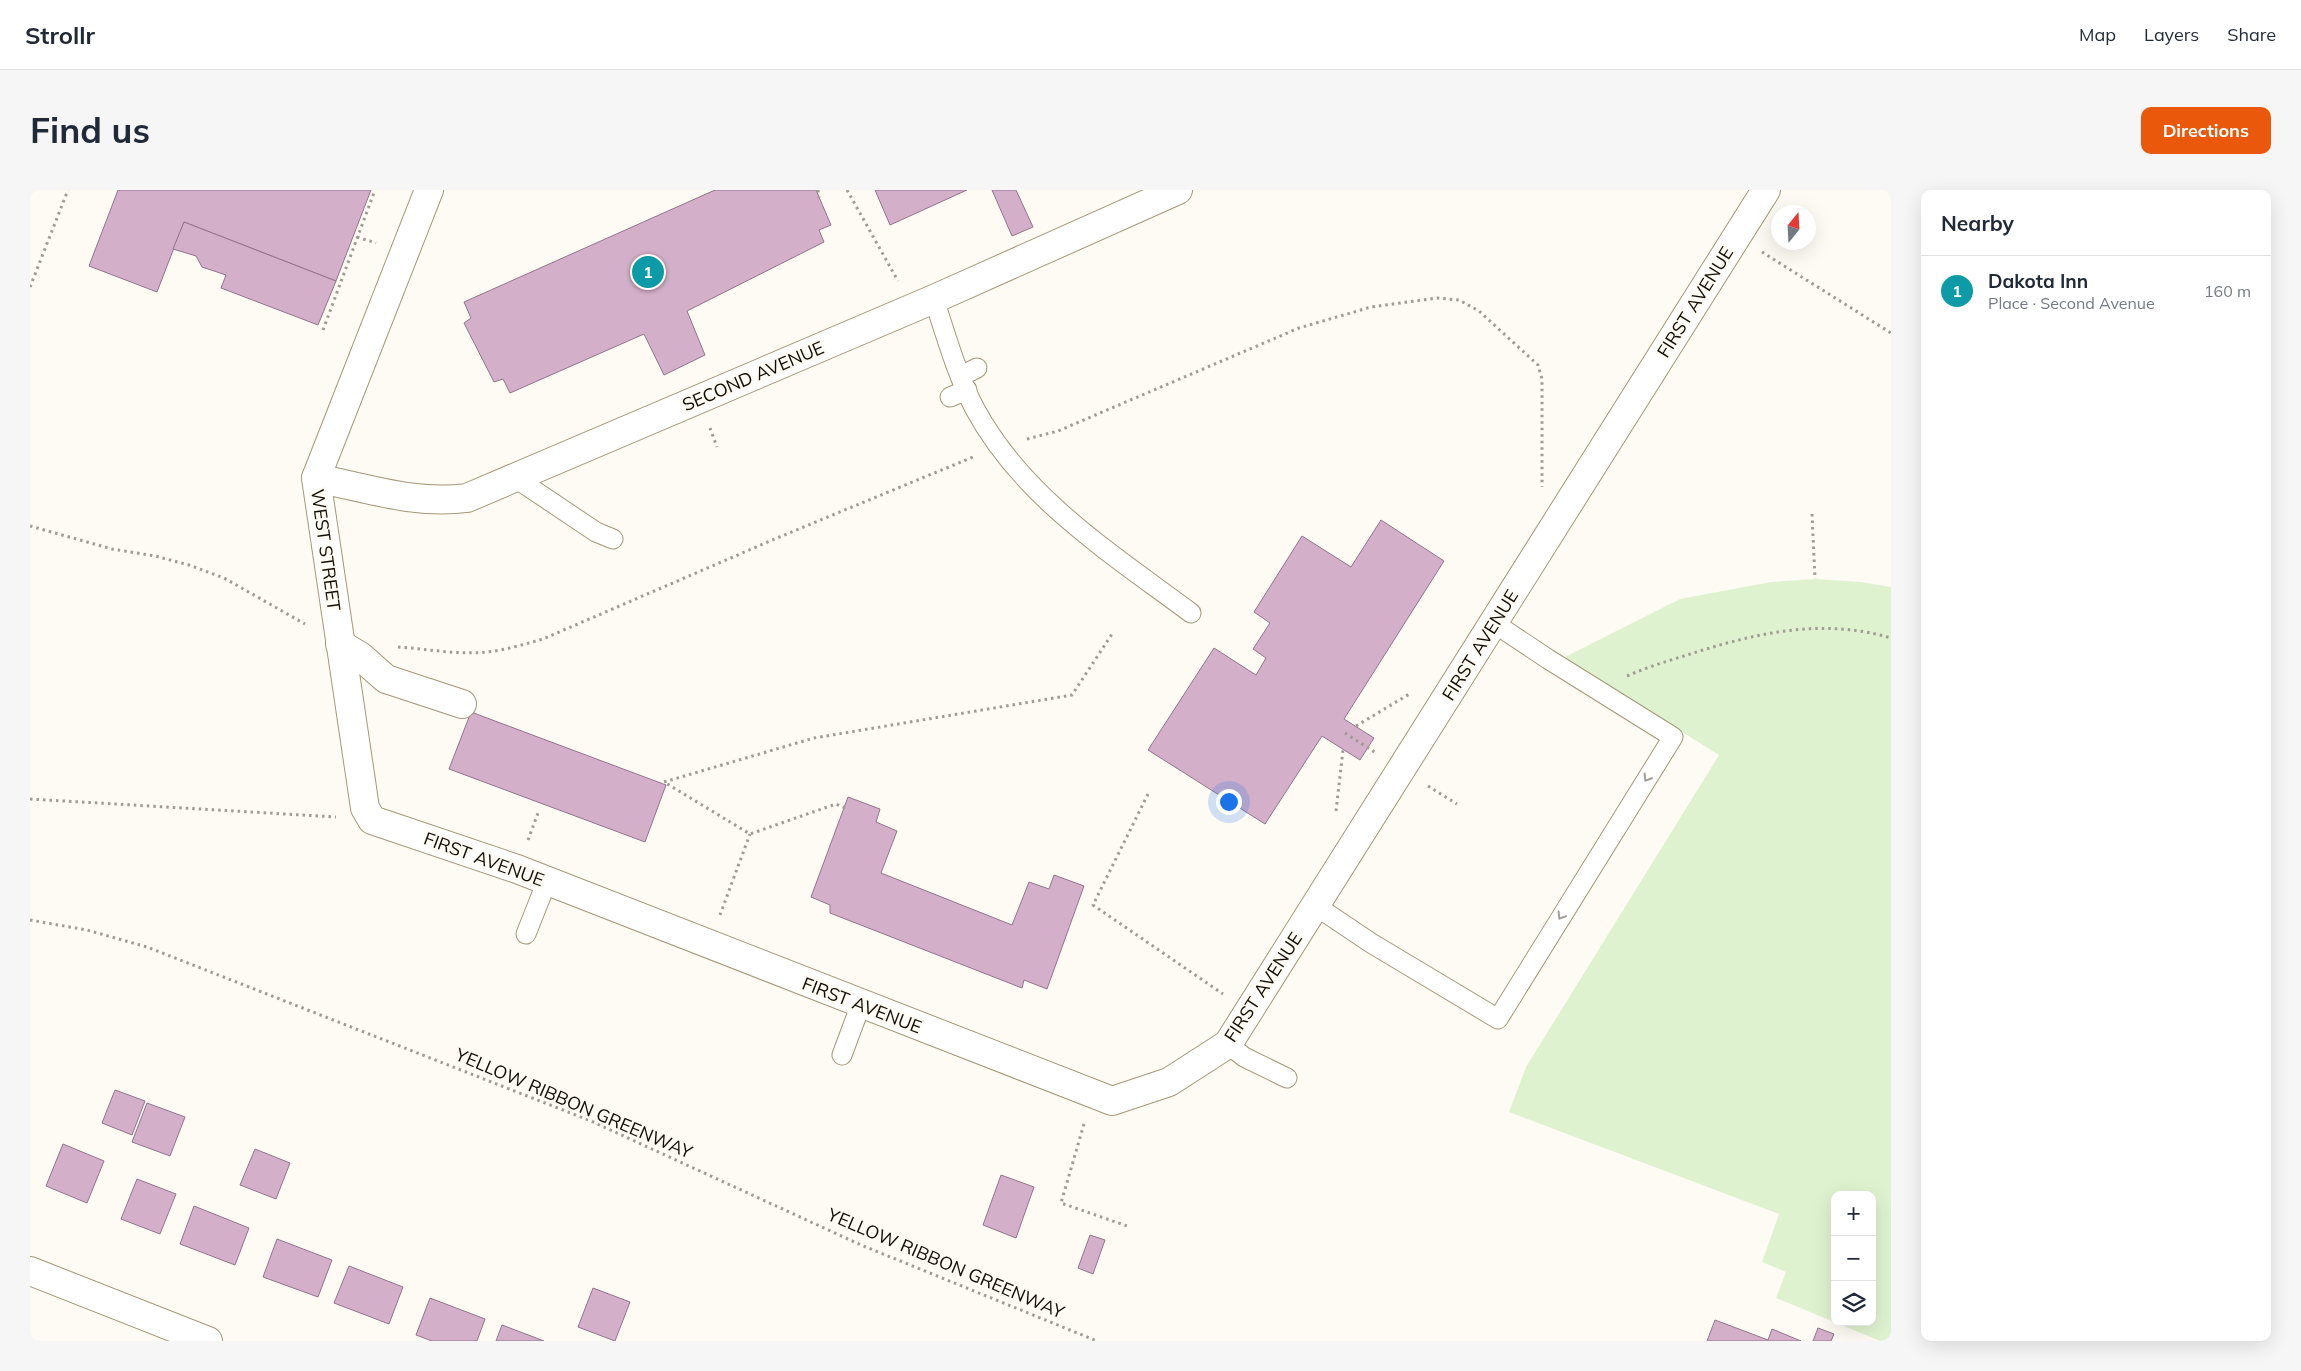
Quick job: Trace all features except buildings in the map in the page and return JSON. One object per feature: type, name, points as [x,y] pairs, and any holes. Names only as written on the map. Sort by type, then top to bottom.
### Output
[{"type":"street","name":"WEST STREET","points":[[368,814],[340,644],[316,478],[429,190]]},
{"type":"street","name":"SECOND AVENUE","points":[[316,478],[417,500],[442,501],[467,498],[923,304],[1178,190]]},
{"type":"street","name":"FIRST AVENUE","points":[[368,814],[547,881],[1112,1102],[1170,1082],[1228,1044],[1766,190]]},
{"type":"street","points":[[340,644],[360,656],[386,679],[462,704]]},
{"type":"street","points":[[30,1272],[208,1341]]},
{"type":"lane","points":[[923,304],[964,383],[974,408],[1014,467],[1038,492],[1085,534],[1191,613]]},
{"type":"lane","points":[[514,477],[596,532],[614,539]]},
{"type":"lane","points":[[1316,906],[1371,943],[1498,1019],[1673,737],[1548,660],[1494,622]]},
{"type":"lane","points":[[526,934],[547,881]]},
{"type":"lane","points":[[842,1055],[861,1004]]},
{"type":"lane","points":[[1228,1044],[1244,1057],[1287,1078]]},
{"type":"path","points":[[30,287],[68,190]]},
{"type":"path","points":[[323,330],[375,190]]},
{"type":"path","points":[[819,198],[818,190],[822,190]]},
{"type":"path","points":[[847,190],[923,304]]},
{"type":"path","points":[[1737,237],[1891,333]]},
{"type":"path","points":[[396,647],[457,652],[486,652],[512,648],[543,639],[882,494],[999,447],[1058,431],[1299,328],[1371,307],[1437,298],[1459,300],[1479,311],[1538,365],[1542,379],[1542,488]]},
{"type":"path","points":[[1812,514],[1815,579]]},
{"type":"path","points":[[30,526],[112,549],[155,556],[189,565],[224,578],[340,644]]},
{"type":"path","points":[[1624,677],[1673,659],[1767,632],[1842,628],[1891,638]]},
{"type":"path","points":[[750,834],[664,782],[814,738],[1072,695],[1112,634]]},
{"type":"path","points":[[1148,794],[1092,905],[1249,1012]]},
{"type":"path","points":[[30,799],[368,814]]},
{"type":"path","points":[[750,834],[836,804],[845,808]]},
{"type":"path","points":[[708,945],[750,834]]},
{"type":"path","name":"YELLOW RIBBON GREENWAY","points":[[30,920],[87,930],[147,947],[591,1121],[861,1245],[1097,1341]]},
{"type":"path","points":[[1093,1094],[1061,1203],[1130,1227]]},
{"type":"green space","points":[[1815,579],[1861,582],[1891,587],[1891,1341],[1880,1341],[1844,1326],[1876,1326],[1876,1191],[1831,1191],[1831,1321],[1776,1298],[1786,1272],[1762,1262],[1779,1214],[1509,1112],[1526,1067],[1719,755],[1563,658],[1680,599],[1771,582]]},
{"type":"place","name":"Dakota Inn","points":[[648,272]]}]
